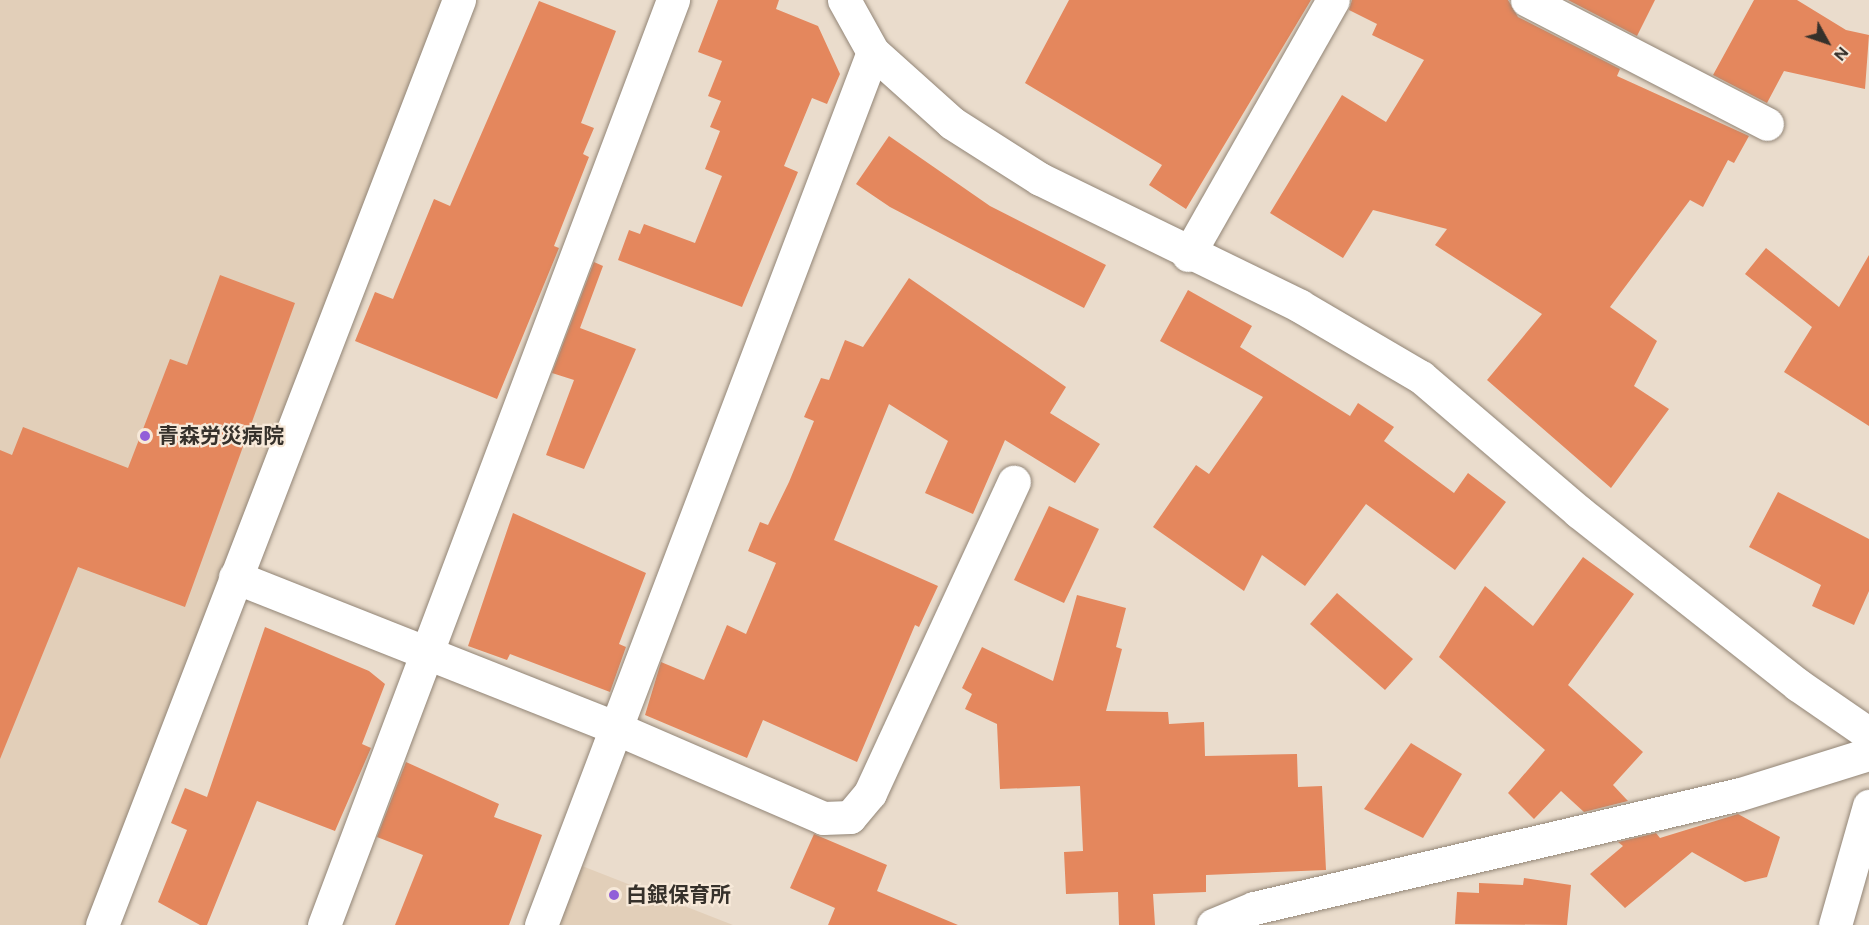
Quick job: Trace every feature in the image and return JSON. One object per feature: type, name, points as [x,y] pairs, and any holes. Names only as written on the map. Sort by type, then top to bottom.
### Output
[{"type":"street","points":[[102,925],[459,0]]},
{"type":"street","points":[[324,925],[673,0]]},
{"type":"street","points":[[844,0],[873,52],[952,123],[1020,167],[1188,255],[1300,306],[1420,377],[1579,512],[1798,685],[1869,734]]},
{"type":"street","points":[[1188,255],[1333,0]]},
{"type":"street","points":[[1527,0],[1767,124]]},
{"type":"street","points":[[541,925],[613,727],[873,52]]},
{"type":"street","points":[[235,577],[613,727],[823,818],[850,817],[870,793],[1014,482]]},
{"type":"street","points":[[1213,925],[1254,908],[1737,795],[1869,754]]},
{"type":"street","points":[[1835,925],[1869,806]]},
{"type":"shaded area","name":"青森労災病院","points":[[0,0],[459,0],[102,925],[0,925]]},
{"type":"shaded area","name":"白銀保育所","points":[[582,866],[733,925],[559,925]]},
{"type":"building","points":[[718,0],[779,0],[776,9],[818,26],[840,74],[827,104],[812,98],[784,166],[798,172],[742,307],[618,260],[629,230],[640,234],[644,224],[695,243],[722,176],[705,169],[720,131],[710,127],[721,101],[708,96],[722,61],[698,52]]},
{"type":"building","points":[[1069,0],[1311,0],[1186,209],[1149,185],[1162,165],[1025,83]]},
{"type":"building","points":[[1352,0],[1508,0],[1518,17],[1620,69],[1617,76],[1749,136],[1734,163],[1728,160],[1703,207],[1690,200],[1610,307],[1657,341],[1634,386],[1669,409],[1611,488],[1487,380],[1542,314],[1435,245],[1447,229],[1373,210],[1343,258],[1270,213],[1342,95],[1386,122],[1424,60],[1372,35],[1377,24],[1349,10]]},
{"type":"building","points":[[1568,0],[1655,0],[1637,36]]},
{"type":"building","points":[[1754,0],[1797,0],[1846,30],[1869,35],[1865,89],[1784,71],[1767,103],[1713,75]]},
{"type":"building","points":[[539,1],[616,31],[581,123],[594,128],[583,154],[589,157],[554,246],[559,248],[497,399],[355,341],[375,292],[393,299],[434,199],[450,206]]},
{"type":"building","points":[[889,136],[990,206],[1106,265],[1084,308],[890,207],[856,184]]},
{"type":"building","points":[[1766,248],[1839,307],[1869,255],[1869,426],[1784,372],[1812,327],[1745,274]]},
{"type":"building","points":[[594,262],[603,266],[580,328],[636,349],[584,469],[546,455],[574,380],[552,373]]},
{"type":"building","points":[[220,275],[295,303],[185,607],[78,567],[0,759],[0,450],[12,455],[23,427],[128,468],[170,359],[187,365]]},
{"type":"building","points":[[909,278],[1066,387],[1050,413],[1100,444],[1075,483],[1005,440],[973,514],[925,493],[948,441],[889,404],[834,540],[938,586],[919,627],[915,625],[857,762],[763,720],[747,758],[645,715],[661,662],[704,680],[727,625],[746,634],[776,563],[748,551],[760,522],[768,525],[789,482],[814,421],[804,417],[821,378],[829,380],[845,340],[863,347]]},
{"type":"building","points":[[1188,290],[1252,326],[1240,347],[1350,416],[1358,403],[1394,427],[1384,441],[1454,493],[1468,473],[1506,502],[1455,570],[1366,504],[1305,586],[1262,555],[1244,591],[1153,527],[1196,465],[1209,474],[1263,397],[1160,341]]},
{"type":"building","points":[[1778,492],[1869,539],[1869,591],[1854,625],[1812,606],[1821,585],[1749,547]]},
{"type":"building","points":[[1049,506],[1099,529],[1064,603],[1014,580]]},
{"type":"building","points":[[513,513],[646,573],[619,644],[626,647],[610,692],[510,654],[507,660],[468,646]]},
{"type":"building","points":[[1583,557],[1634,594],[1568,685],[1643,752],[1613,785],[1628,801],[1584,812],[1561,791],[1534,819],[1508,793],[1545,750],[1439,657],[1485,586],[1533,626]]},
{"type":"building","points":[[1337,593],[1413,659],[1385,690],[1310,624]]},
{"type":"building","points":[[1077,595],[1126,608],[1116,647],[1122,649],[1106,711],[1168,712],[1169,724],[1204,722],[1205,756],[1297,754],[1298,787],[1322,786],[1326,870],[1206,875],[1206,892],[1153,894],[1155,925],[1119,925],[1118,892],[1066,894],[1064,852],[1083,851],[1080,786],[1000,789],[997,724],[965,709],[972,694],[962,688],[982,647],[1053,681]]},
{"type":"building","points":[[265,627],[369,671],[385,684],[362,744],[371,748],[335,831],[257,801],[207,925],[200,925],[158,902],[187,830],[171,823],[185,788],[207,797]]},
{"type":"building","points":[[1411,743],[1462,774],[1423,838],[1364,809]]},
{"type":"building","points":[[406,762],[499,804],[494,817],[542,835],[509,925],[395,925],[423,855],[377,837]]},
{"type":"building","points":[[1738,814],[1780,837],[1767,877],[1745,882],[1692,852],[1625,908],[1590,874],[1623,846],[1618,842],[1656,833],[1660,838]]},
{"type":"building","points":[[814,834],[887,865],[877,891],[958,925],[828,925],[835,908],[790,888]]},
{"type":"building","points":[[1524,878],[1571,885],[1567,925],[1455,924],[1457,892],[1479,893],[1479,883],[1523,885]]},
{"type":"place","name":"青森労災病院","points":[[145,436]]},
{"type":"place","name":"白銀保育所","points":[[614,895]]}]
